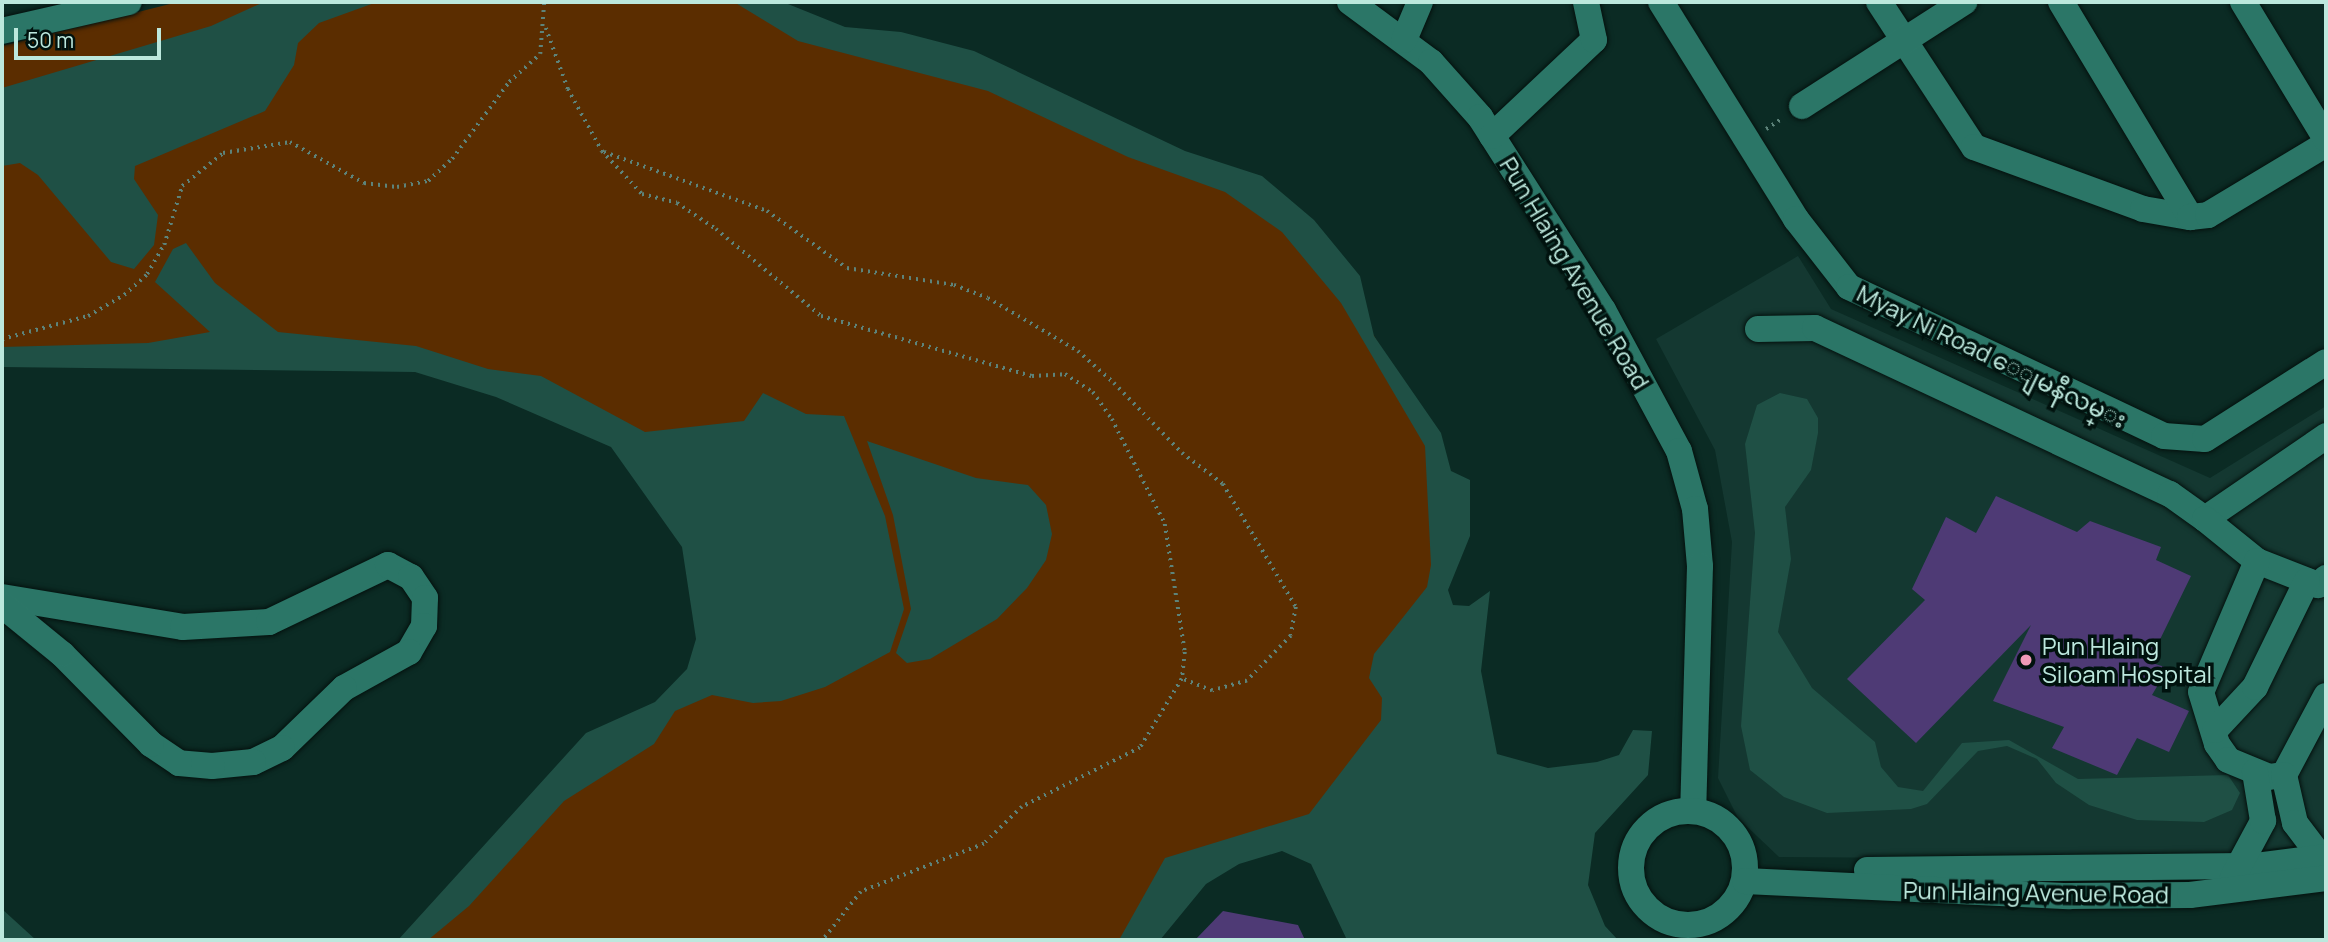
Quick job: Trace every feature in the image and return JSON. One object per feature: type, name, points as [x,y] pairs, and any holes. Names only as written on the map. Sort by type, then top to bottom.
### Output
[{"type":"street","points":[[2,31],[129,2]]},
{"type":"street","name":"Pun Hlaing Avenue Road","points":[[1350,2],[1431,62],[1492,136],[1603,310],[1679,451],[1695,509],[1700,566],[1693,811]]},
{"type":"street","points":[[1404,40],[1420,2]]},
{"type":"street","points":[[1492,136],[1594,40],[1586,2]]},
{"type":"street","name":"Myay Ni Road ေျမနီလမ္း","points":[[1661,2],[1796,219],[1849,287],[2136,426],[2205,439],[2326,362]]},
{"type":"street","points":[[1879,2],[1974,147],[2143,209],[2190,217],[2208,215],[2326,144]]},
{"type":"street","points":[[1802,106],[1964,2]]},
{"type":"street","points":[[2061,2],[2190,217]]},
{"type":"street","points":[[2243,2],[2326,139]]},
{"type":"street","points":[[1758,329],[1815,328],[2170,494],[2257,561],[2319,583],[2255,687],[2215,730]]},
{"type":"street","points":[[2205,519],[2326,436]]},
{"type":"street","points":[[2257,561],[2203,679],[2215,730],[2228,760],[2255,772],[2284,775]]},
{"type":"street","points":[[2,597],[183,627],[269,622],[388,565],[411,577],[425,598],[424,626],[409,652],[344,688],[282,748],[253,762],[212,766],[179,762],[151,744],[62,654],[2,606]]},
{"type":"street","points":[[2325,864],[2295,823],[2284,775],[2326,696]]},
{"type":"street","points":[[2220,892],[2241,866],[2263,821],[2255,772]]},
{"type":"street","points":[[1693,811],[1731,829],[1745,873],[1726,911],[1690,932],[1661,918],[1642,903],[1630,872],[1633,852],[1648,826],[1693,811]]},
{"type":"street","name":"Pun Hlaing Avenue Road","points":[[1745,873],[2325,864]]},
{"type":"street","name":"Pun Hlaing Avenue Road","points":[[1745,873],[2069,896],[2220,892],[2325,864]]},
{"type":"path","points":[[544,2],[546,28],[568,89],[602,151],[642,194],[677,203],[716,229],[821,316],[1032,376],[1065,374],[1093,392],[1149,485],[1165,524],[1185,652],[1182,679],[1140,748],[1021,807],[984,844],[861,892],[823,940]]},
{"type":"path","points":[[2,339],[88,316],[124,295],[148,274],[164,245],[182,186],[223,153],[290,142],[364,183],[397,187],[428,181],[452,159],[509,82],[540,54],[546,28]]},
{"type":"path","points":[[1747,141],[1802,106]]},
{"type":"path","points":[[602,151],[767,211],[847,268],[954,285],[988,298],[1078,351],[1114,383],[1182,453],[1223,484],[1296,607],[1291,636],[1247,681],[1212,691],[1182,679]]},
{"type":"shaded area","points":[[178,2],[767,2],[969,71],[1247,189],[1337,271],[1430,434],[1449,755],[1186,873],[1133,940],[415,940],[554,791],[733,652],[652,455],[413,359],[2,357],[2,46]]},
{"type":"shaded area","points":[[264,2],[377,2],[319,23],[298,43],[294,65],[265,111],[135,166],[134,179],[158,215],[154,245],[134,269],[111,262],[38,175],[20,163],[2,166],[2,88],[211,26]]},
{"type":"shaded area","points":[[734,2],[783,2],[845,27],[901,32],[974,51],[1185,151],[1262,176],[1314,220],[1360,276],[1374,336],[1441,433],[1451,471],[1470,480],[1470,536],[1448,590],[1453,605],[1469,606],[1490,591],[1481,671],[1497,754],[1548,768],[1597,762],[1619,755],[1633,730],[1652,731],[1648,775],[1595,833],[1588,885],[1605,926],[1618,940],[1347,940],[1311,864],[1282,851],[1239,864],[1206,884],[1160,940],[1119,940],[1165,858],[1309,814],[1381,720],[1382,698],[1369,678],[1374,654],[1427,587],[1431,565],[1425,446],[1341,303],[1282,232],[1225,192],[1128,157],[988,91],[798,41]]},
{"type":"shaded area","points":[[186,243],[215,283],[278,332],[416,346],[488,369],[541,376],[645,432],[744,421],[763,393],[806,414],[844,416],[885,516],[904,609],[890,652],[825,687],[781,701],[753,703],[712,695],[675,711],[654,744],[564,801],[469,906],[428,940],[398,940],[586,733],[655,702],[687,669],[696,639],[682,547],[611,447],[496,397],[415,372],[2,367],[2,347],[148,343],[210,332],[155,282],[173,249]]},
{"type":"shaded area","name":"Pun Hlaing Siloam Hospital","points":[[1798,256],[1831,309],[2210,478],[2326,406],[2326,841],[2192,860],[1779,857],[1738,818],[1718,778],[1732,542],[1715,450],[1656,339]]},
{"type":"shaded area","points":[[1780,393],[1807,399],[1818,418],[1818,433],[1811,470],[1785,507],[1791,559],[1778,632],[1812,688],[1875,742],[1881,767],[1898,787],[1923,791],[1962,743],[2009,740],[2078,779],[2228,775],[2240,793],[2232,810],[2204,822],[2137,820],[2089,805],[2056,783],[2037,759],[2007,746],[1978,751],[1927,804],[1911,809],[1827,813],[1784,797],[1750,770],[1741,726],[1755,533],[1745,444],[1757,405]]},
{"type":"shaded area","points":[[867,441],[976,478],[1028,485],[1046,505],[1052,534],[1046,560],[1027,588],[997,619],[930,659],[907,663],[896,653],[911,609],[893,515]]},
{"type":"shaded area","points":[[2,909],[36,940],[2,940]]},
{"type":"building","points":[[1996,496],[2077,532],[2090,521],[2161,547],[2156,560],[2191,576],[2149,662],[2168,668],[2152,695],[2189,711],[2169,752],[2137,738],[2117,775],[2052,748],[2064,727],[1993,701],[2031,625],[1916,743],[1847,679],[1925,600],[1912,589],[1946,517],[1976,533]]},
{"type":"building","points":[[1223,911],[1298,925],[1305,940],[1195,940]]},
{"type":"place","name":"Pun Hlaing Siloam Hospital","points":[[2026,660]]}]
